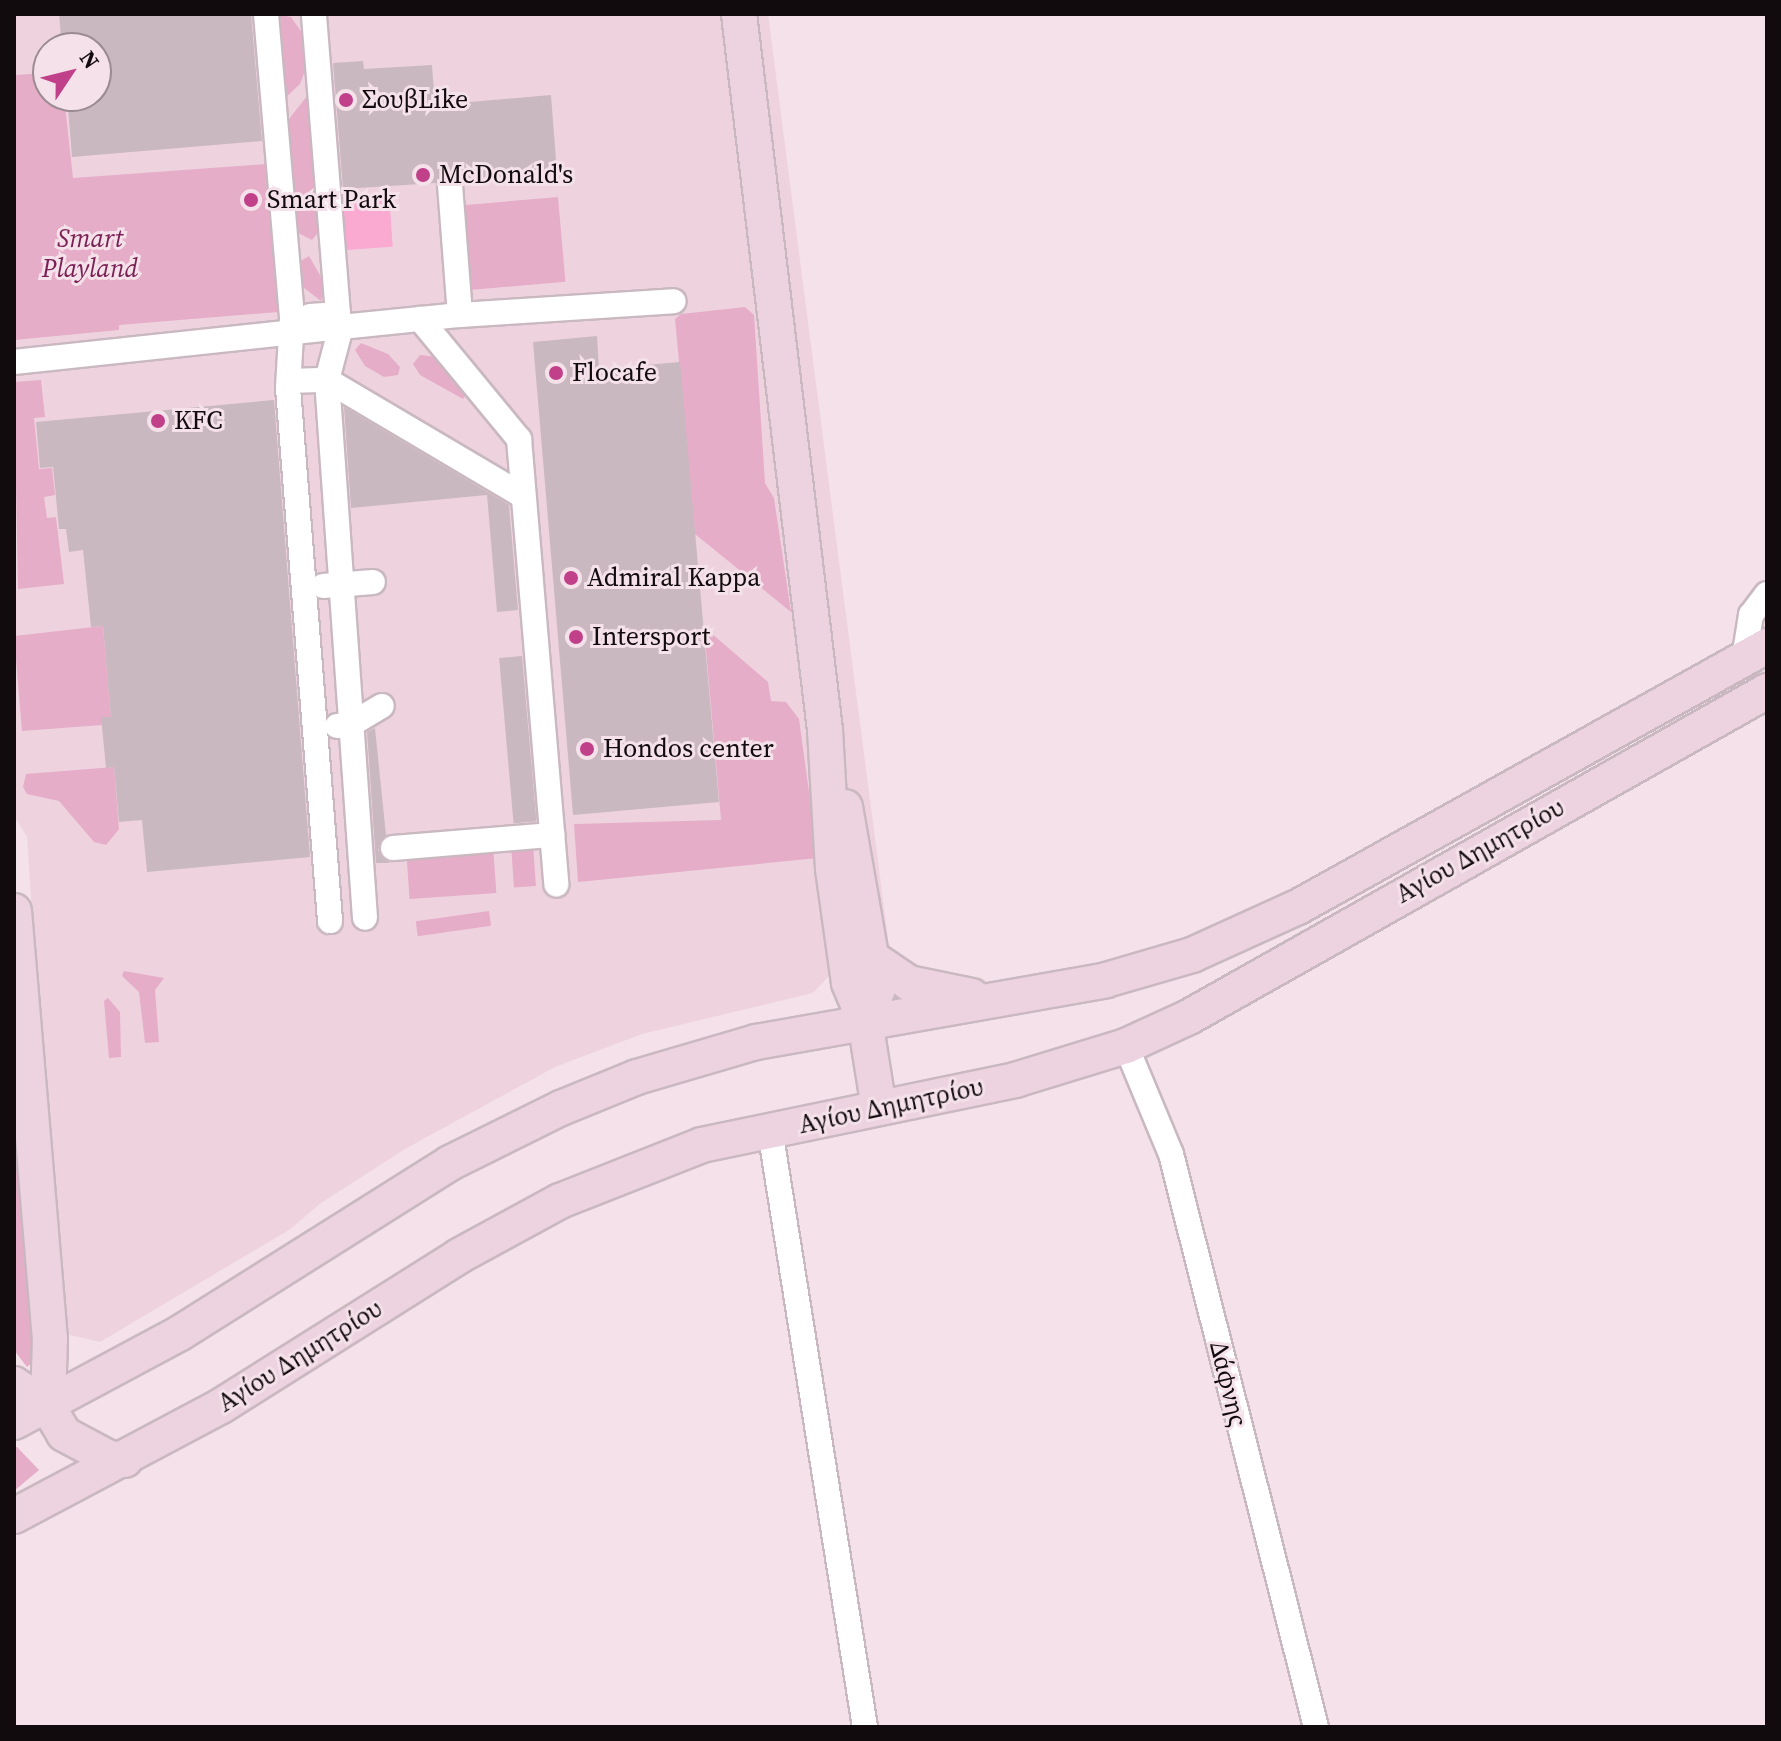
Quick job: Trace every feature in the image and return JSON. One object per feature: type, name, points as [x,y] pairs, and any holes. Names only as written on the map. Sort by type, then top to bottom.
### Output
[{"type":"street","points":[[266,14],[290,325],[289,381],[330,921]]},
{"type":"street","points":[[314,14],[340,320],[327,380],[339,584],[365,918]]},
{"type":"street","points":[[739,14],[825,730],[825,809],[845,965],[865,1021],[879,1108]]},
{"type":"street","points":[[450,186],[460,315]]},
{"type":"street","points":[[14,362],[340,320],[420,319],[674,301]]},
{"type":"street","points":[[420,319],[519,439],[556,884]]},
{"type":"street","points":[[289,381],[327,380],[523,496]]},
{"type":"street","points":[[305,587],[373,582]]},
{"type":"street","points":[[1756,652],[1751,615],[1767,594]]},
{"type":"street","name":"Αγίου Δημητρίου","points":[[14,1422],[56,1420],[148,1351],[415,1183],[523,1125],[625,1082],[716,1052],[865,1021],[1106,980],[1236,938],[1756,652]]},
{"type":"street","name":"Αγίου Δημητρίου","points":[[27,1510],[125,1460],[526,1218],[666,1157],[770,1130],[1055,1071],[1126,1046],[1189,1017],[1767,691]]},
{"type":"street","points":[[314,728],[350,725],[382,706]]},
{"type":"street","points":[[825,730],[852,834],[875,960],[877,991],[865,1021]]},
{"type":"street","points":[[393,848],[552,835]]},
{"type":"street","points":[[14,911],[59,1462],[27,1510]]},
{"type":"street","points":[[875,960],[909,983],[988,1000]]},
{"type":"street","name":"Δάφνης","points":[[1126,1046],[1171,1154],[1316,1727]]},
{"type":"street","points":[[770,1130],[865,1727]]},
{"type":"street","points":[[50,1338],[66,1354],[90,1363],[148,1351]]},
{"type":"street","points":[[14,1384],[56,1420],[109,1458],[125,1460]]},
{"type":"shaded area","points":[[14,14],[768,14],[890,954],[831,974],[813,993],[642,1034],[555,1067],[405,1149],[321,1203],[289,1230],[100,1342],[70,1335],[58,1309],[27,837],[14,816]]},
{"type":"shaded area","points":[[389,194],[393,247],[343,250],[339,197]]},
{"type":"green space","points":[[274,14],[291,17],[305,37],[309,60],[300,84],[282,101]]},
{"type":"green space","name":"Smart Playland","points":[[32,74],[32,112],[66,112],[73,178],[267,164],[278,312],[119,325],[119,330],[14,340],[14,75]]},
{"type":"green space","points":[[311,91],[320,230],[312,240],[296,232],[285,124]]},
{"type":"green space","points":[[558,197],[565,282],[470,290],[462,205]]},
{"type":"green space","points":[[309,256],[325,284],[321,301],[299,284],[299,262]]},
{"type":"green space","points":[[745,307],[754,315],[765,483],[774,498],[791,612],[695,534],[675,319],[681,314]]},
{"type":"green space","points":[[361,343],[388,354],[400,367],[398,375],[384,377],[365,366],[355,350]]},
{"type":"green space","points":[[420,355],[438,357],[468,391],[463,399],[420,375],[413,364]]},
{"type":"green space","points":[[41,380],[45,417],[34,418],[39,469],[52,468],[55,495],[44,497],[47,518],[56,517],[64,584],[18,589],[14,382]]},
{"type":"green space","points":[[103,626],[111,717],[102,717],[102,725],[22,731],[14,636]]},
{"type":"green space","points":[[704,627],[768,682],[771,701],[786,702],[799,719],[818,858],[578,882],[574,824],[721,820]]},
{"type":"green space","points":[[114,767],[119,829],[106,845],[94,842],[59,801],[27,794],[23,787],[26,774]]},
{"type":"green space","points":[[533,844],[536,886],[514,887],[511,846]]},
{"type":"green space","points":[[493,845],[496,893],[410,899],[406,851]]},
{"type":"green space","points":[[489,911],[491,926],[418,936],[416,921]]},
{"type":"green space","points":[[124,971],[164,978],[155,990],[159,1042],[145,1043],[139,992],[122,976]]},
{"type":"green space","points":[[108,998],[120,1012],[121,1057],[109,1058],[104,1001]]},
{"type":"green space","points":[[14,1049],[37,1343],[34,1361],[27,1367],[14,1350]]},
{"type":"green space","points":[[17,1447],[39,1470],[14,1491],[14,1448]]},
{"type":"building","points":[[59,14],[251,14],[262,141],[72,157],[68,112],[112,112],[112,32],[61,32]]},
{"type":"building","points":[[363,61],[364,69],[432,65],[435,105],[551,95],[557,173],[463,179],[450,171],[436,183],[343,189],[333,63]]},
{"type":"building","points":[[597,336],[599,369],[680,362],[719,802],[573,815],[533,342]]},
{"type":"building","points":[[274,400],[310,857],[147,872],[142,820],[119,822],[114,767],[106,768],[101,717],[111,717],[103,626],[91,627],[83,550],[69,552],[66,529],[59,529],[53,467],[40,468],[36,422]]},
{"type":"building","points":[[344,407],[509,505],[518,610],[497,612],[487,495],[351,508]]},
{"type":"building","points":[[522,656],[536,821],[514,823],[499,658]]},
{"type":"building","points":[[375,728],[386,835],[378,850],[389,863],[376,863],[367,732]]},
{"type":"place","name":"ΣουβLike","points":[[346,100]]},
{"type":"place","name":"McDonald's","points":[[423,175]]},
{"type":"place","name":"Smart Park","points":[[251,200]]},
{"type":"place","name":"Flocafe","points":[[556,373]]},
{"type":"place","name":"KFC","points":[[158,421]]},
{"type":"place","name":"Admiral Kappa","points":[[571,578]]},
{"type":"place","name":"Intersport","points":[[576,637]]},
{"type":"place","name":"Hondos center","points":[[587,749]]}]
